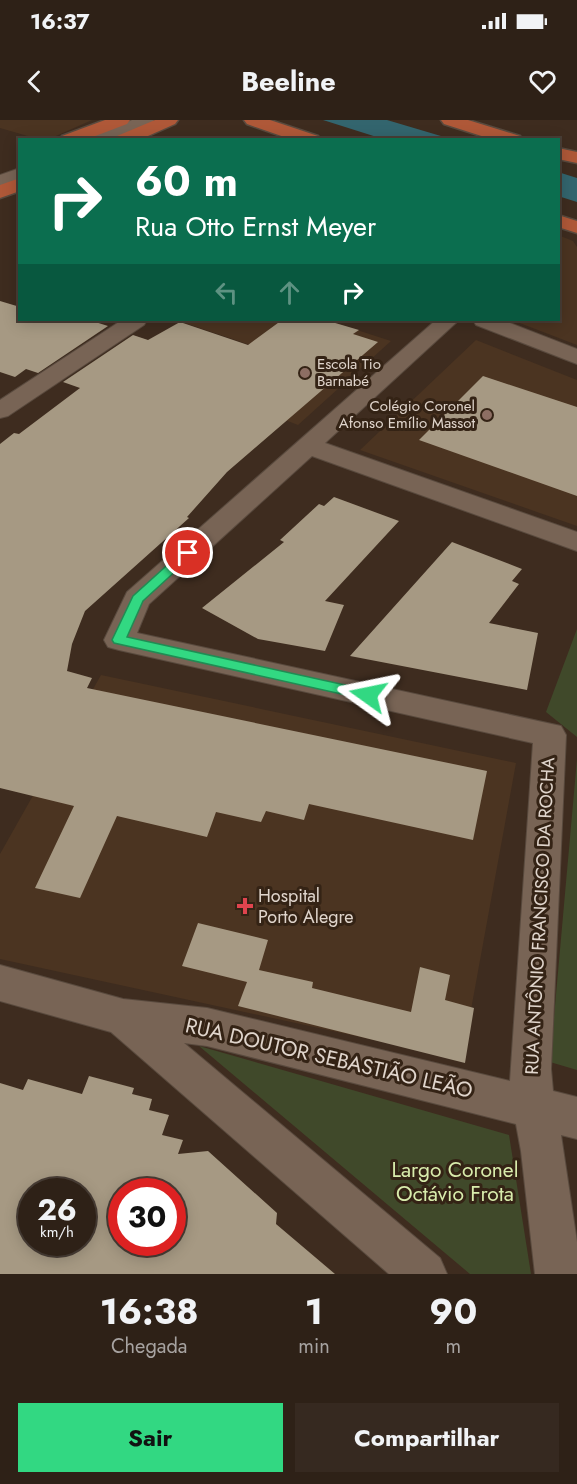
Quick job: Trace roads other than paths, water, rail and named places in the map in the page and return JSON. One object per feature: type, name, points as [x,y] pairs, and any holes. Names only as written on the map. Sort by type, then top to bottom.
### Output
[{"type":"main road","points":[[73,138],[121,120]]},
{"type":"main road","points":[[128,138],[169,120]]},
{"type":"main road","points":[[253,120],[306,138]]},
{"type":"main road","points":[[450,120],[508,138]]},
{"type":"main road","points":[[560,154],[577,158]]},
{"type":"main road","points":[[0,168],[18,161]]},
{"type":"main road","points":[[0,192],[18,185]]},
{"type":"main road","points":[[560,221],[577,227]]},
{"type":"street","points":[[104,138],[146,120]]},
{"type":"street","points":[[0,181],[18,174]]},
{"type":"street","points":[[0,411],[135,321]]},
{"type":"street","points":[[446,321],[306,445],[577,542]]},
{"type":"street","points":[[487,321],[577,357]]},
{"type":"street","name":"RUA ANTÔNIO FRANCISCO DA ROCHA","points":[[306,445],[137,599],[119,640],[550,735],[530,1069],[533,1106]]},
{"type":"street","name":"RUA DOUTOR SEBASTIÃO LEÃO","points":[[0,983],[123,1017],[207,1028],[577,1118]]},
{"type":"street","name":"RUA DOUTOR SEBASTIÃO LEÃO","points":[[123,1017],[424,1274]]},
{"type":"street","points":[[533,1106],[543,1151],[558,1274]]},
{"type":"water","points":[[323,120],[387,120],[448,138],[380,138]]},
{"type":"water","points":[[560,173],[577,178],[577,202],[560,197]]},
{"type":"place","name":"Escola Tio Barnabé","points":[[305,373]]},
{"type":"place","name":"Colégio Coronel Afonso Emílio Massot","points":[[487,415]]},
{"type":"place","name":"Hospital Porto Alegre","points":[[245,906]]},
{"type":"park label","name":"Largo Coronel Octávio Frota","points":[[455,1182]]}]
